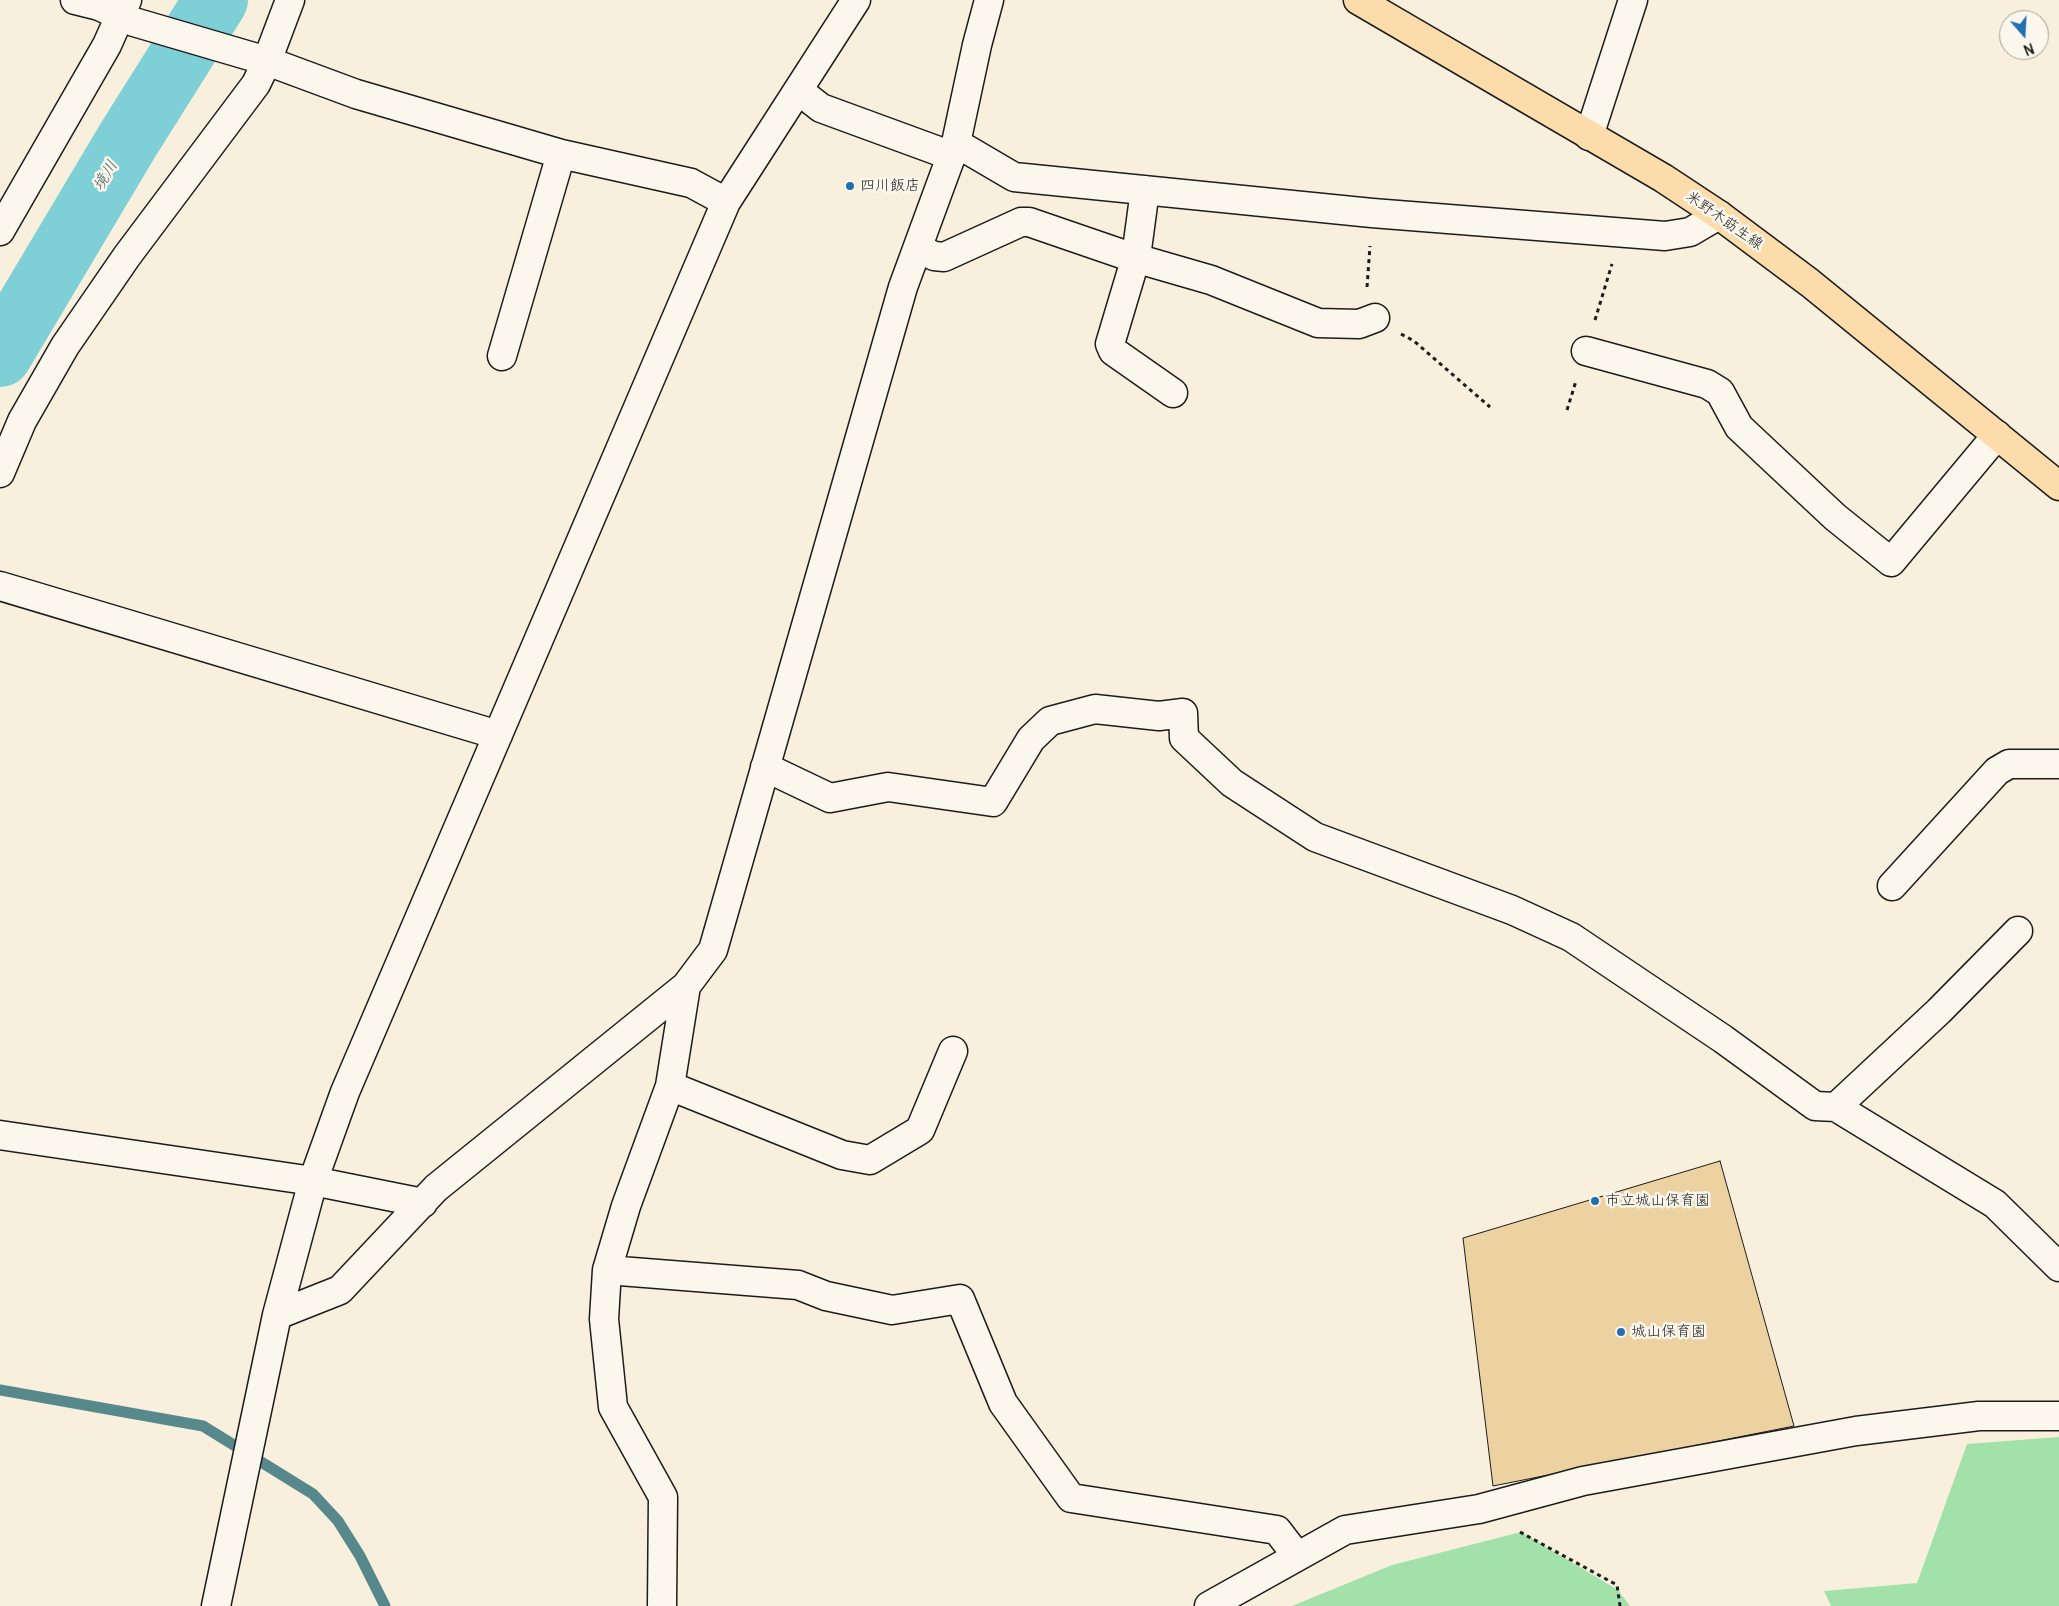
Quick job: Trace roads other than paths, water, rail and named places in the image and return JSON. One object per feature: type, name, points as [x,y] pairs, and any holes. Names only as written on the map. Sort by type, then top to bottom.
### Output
[{"type":"main road","name":"米野木莇生線","points":[[1358,0],[1663,178],[1719,216],[1810,283],[2059,486]]},
{"type":"street","points":[[75,0],[127,12],[356,94],[562,154],[691,183],[726,202]]},
{"type":"street","points":[[0,473],[22,421],[66,346],[133,249],[256,84],[260,60],[290,0]]},
{"type":"street","points":[[216,1606],[277,1316],[314,1181],[344,1092],[726,202],[856,0]]},
{"type":"street","points":[[277,1316],[340,1290],[436,1188],[686,986],[713,950],[903,287],[954,150],[977,45],[990,0]]},
{"type":"street","points":[[1589,136],[1633,0]]},
{"type":"street","points":[[0,231],[127,12]]},
{"type":"street","points":[[798,90],[821,108],[954,150],[1014,177],[1372,213],[1665,236],[1690,232],[1719,216]]},
{"type":"street","points":[[502,356],[562,154]]},
{"type":"street","points":[[1145,190],[1136,257],[1110,344],[1113,352],[1174,393]]},
{"type":"street","points":[[918,248],[934,256],[944,257],[1021,222],[1029,222],[1128,256],[1211,280],[1318,323],[1359,324],[1375,318]]},
{"type":"street","points":[[1586,351],[1707,384],[1720,392],[1739,427],[1835,518],[1891,562],[1997,435]]},
{"type":"street","points":[[0,586],[498,735]]},
{"type":"street","points":[[765,767],[830,798],[888,786],[993,802],[1031,739],[1050,721],[1095,709],[1159,716],[1183,713],[1184,738],[1232,783],[1315,837],[1512,910],[1571,937],[1723,1039],[1815,1106],[1836,1108],[1995,1204],[2059,1266]]},
{"type":"street","points":[[1892,886],[1997,770],[2009,764],[2059,764]]},
{"type":"street","points":[[1836,1108],[1939,1011],[2018,931]]},
{"type":"street","points":[[662,1606],[663,1497],[613,1407],[604,1319],[607,1270],[626,1206],[670,1086],[686,986]]},
{"type":"street","points":[[670,1086],[842,1155],[870,1160],[920,1130],[953,1051]]},
{"type":"street","points":[[0,1135],[314,1181],[423,1203]]},
{"type":"street","points":[[607,1270],[798,1285],[826,1296],[892,1310],[960,1299],[1003,1403],[1071,1498],[1277,1530],[1297,1556]]},
{"type":"street","points":[[1209,1606],[1345,1530],[1479,1509],[1583,1481],[1856,1431],[1979,1416],[2059,1416]]},
{"type":"waterway","name":"境川","points":[[0,355],[128,140],[216,0]]},
{"type":"waterway","points":[[0,1390],[203,1426],[313,1494],[338,1521],[360,1556],[385,1606]]},
{"type":"place","name":"四川飯店","points":[[850,186]]},
{"type":"place","name":"市立城山保育園","points":[[1595,1201]]},
{"type":"place","name":"城山保育園","points":[[1621,1332]]}]
